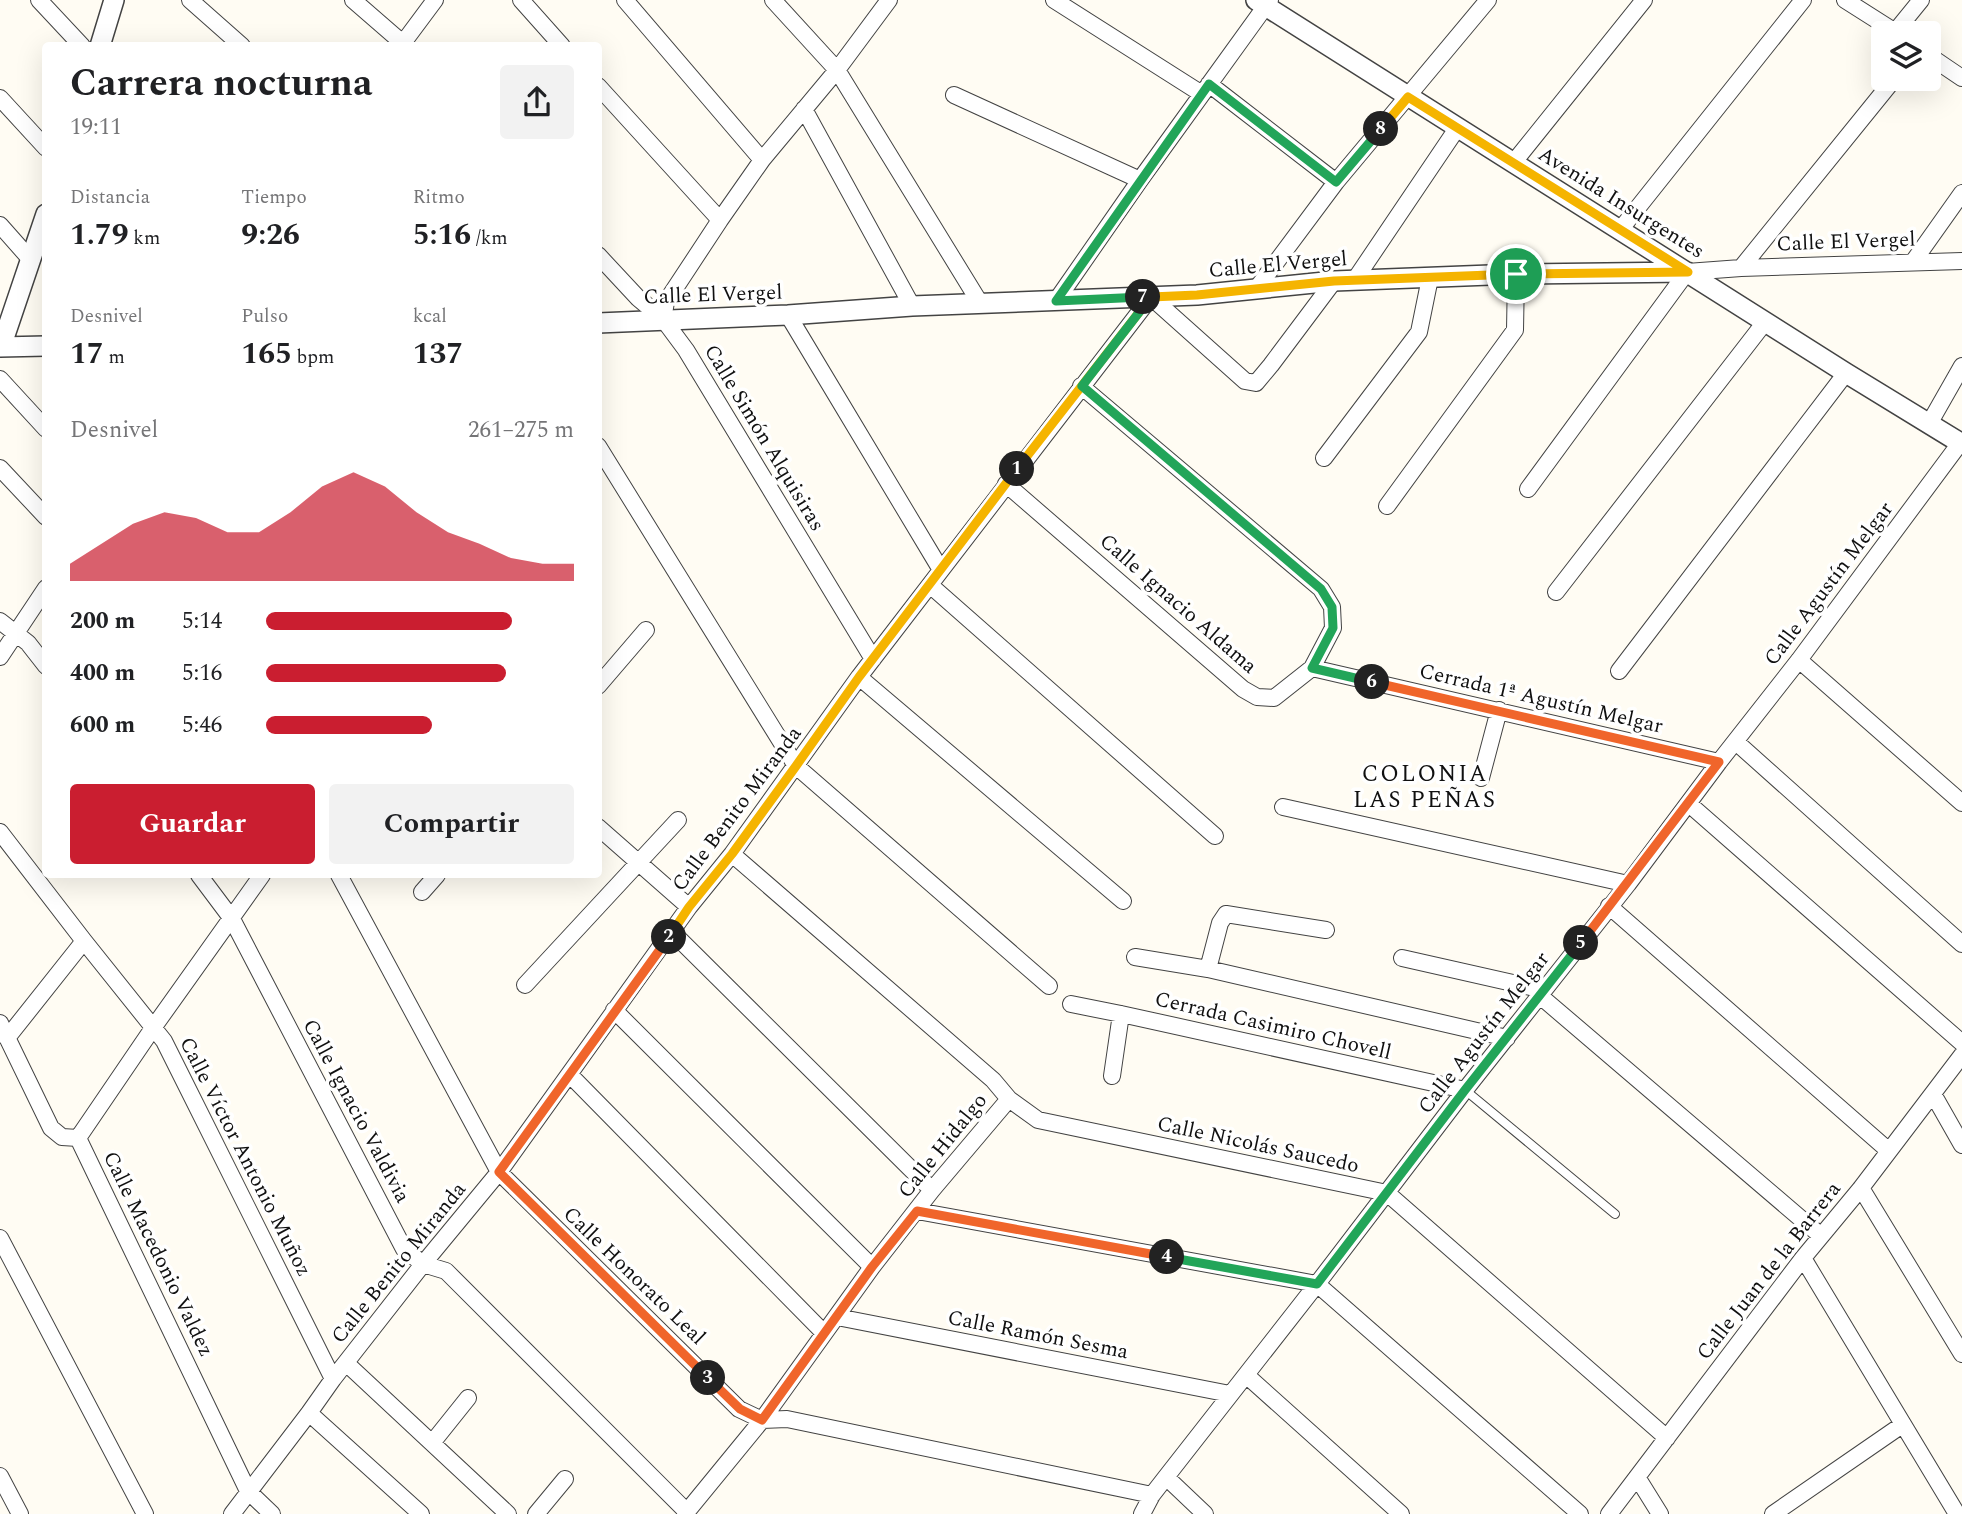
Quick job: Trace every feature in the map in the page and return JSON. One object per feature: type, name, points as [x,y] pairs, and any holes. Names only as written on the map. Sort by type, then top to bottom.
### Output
[{"type":"street","points":[[39,0],[78,42]]},
{"type":"street","points":[[101,42],[114,0]]},
{"type":"street","points":[[190,0],[237,42]]},
{"type":"street","points":[[353,0],[403,42]]},
{"type":"street","points":[[406,42],[435,0]]},
{"type":"street","points":[[521,0],[558,42]]},
{"type":"street","points":[[625,0],[762,160]]},
{"type":"street","points":[[773,0],[836,70],[980,303]]},
{"type":"street","points":[[663,319],[666,302],[762,160],[836,70],[888,0]]},
{"type":"street","points":[[1054,0],[1206,89],[1336,182]]},
{"type":"street","points":[[1257,288],[1336,182],[1488,0]]},
{"type":"street","points":[[1514,162],[1644,0]]},
{"type":"street","points":[[1620,230],[1803,0]]},
{"type":"street","points":[[1845,0],[1877,21]]},
{"type":"street","points":[[1905,21],[1922,0]]},
{"type":"street","points":[[1056,301],[1264,2]]},
{"type":"street","name":"Avenida Insurgentes","points":[[1264,2],[1408,97],[1961,444]]},
{"type":"street","points":[[1941,64],[1962,78]]},
{"type":"street","points":[[602,90],[720,220]]},
{"type":"street","points":[[1741,268],[1884,91]]},
{"type":"street","points":[[954,95],[1140,180]]},
{"type":"street","points":[[0,98],[42,144]]},
{"type":"street","points":[[804,109],[912,306]]},
{"type":"street","points":[[1354,281],[1458,127]]},
{"type":"street","points":[[1913,262],[1962,193]]},
{"type":"street","points":[[0,225],[31,260]]},
{"type":"street","points":[[42,226],[0,347],[42,346]]},
{"type":"street","name":"Calle Simón Alquisiras","points":[[602,259],[638,298],[663,319],[686,350],[873,659]]},
{"type":"street","name":"Calle El Vergel","points":[[602,323],[788,315],[912,306],[1197,295],[1334,281],[1516,274],[1688,272],[1962,261]]},
{"type":"street","points":[[1528,489],[1688,272]]},
{"type":"street","points":[[1387,506],[1515,330],[1516,274]]},
{"type":"street","points":[[1324,458],[1419,332],[1430,278]]},
{"type":"street","points":[[1151,297],[1245,381],[1256,383],[1334,281]]},
{"type":"street","name":"Calle Benito Miranda","points":[[232,1514],[333,1379],[499,1172],[614,1010],[689,907],[732,854],[859,677],[1151,297]]},
{"type":"street","points":[[788,315],[941,570]]},
{"type":"street","points":[[1556,592],[1765,321]]},
{"type":"street","points":[[1929,424],[1962,366]]},
{"type":"street","points":[[1619,671],[1846,373]]},
{"type":"street","points":[[0,379],[42,425]]},
{"type":"street","name":"Calle Ignacio Aldama","points":[[1006,484],[1242,689],[1257,697],[1275,698],[1312,668],[1333,628],[1332,607],[1321,589],[1082,386]]},
{"type":"street","name":"Calle Agustín Melgar","points":[[1142,1514],[1152,1495],[1628,884],[1961,444]]},
{"type":"street","points":[[602,452],[796,766],[1049,986]]},
{"type":"street","points":[[0,468],[42,513]]},
{"type":"street","points":[[930,585],[1215,836]]},
{"type":"street","points":[[0,657],[42,595]]},
{"type":"street","points":[[0,621],[28,643],[42,661]]},
{"type":"street","points":[[602,681],[646,630]]},
{"type":"street","points":[[1799,660],[1962,803]]},
{"type":"street","name":"Cerrada 1ª Agustín Melgar","points":[[1312,668],[1719,762]]},
{"type":"street","points":[[859,677],[1122,901]]},
{"type":"street","points":[[1481,778],[1499,710]]},
{"type":"street","points":[[1736,742],[1962,944]]},
{"type":"street","points":[[1689,804],[1962,1044]]},
{"type":"street","points":[[1283,807],[1628,884]]},
{"type":"street","points":[[525,985],[678,820]]},
{"type":"street","points":[[602,830],[689,907]]},
{"type":"street","name":"Calle Víctor Antonio Muñoz","points":[[0,832],[164,1041],[333,1379]]},
{"type":"street","name":"Calle Hidalgo","points":[[686,1513],[762,1420],[872,1267],[932,1190],[1009,1099],[993,1080],[732,854]]},
{"type":"street","name":"Calle Ignacio Valdivia","points":[[202,878],[232,919],[404,1249],[423,1264],[446,1271],[686,1513]]},
{"type":"street","points":[[78,1138],[260,878]]},
{"type":"street","name":"Calle Honorato Leal","points":[[340,878],[499,1172],[740,1409],[762,1420]]},
{"type":"street","points":[[422,892],[434,878]]},
{"type":"street","points":[[1609,906],[1889,1151]]},
{"type":"street","points":[[1208,969],[1220,923],[1226,914],[1326,930]]},
{"type":"street","points":[[673,932],[932,1190]]},
{"type":"street","points":[[4,1031],[84,941]]},
{"type":"street","points":[[1135,957],[1208,969],[1507,1038]]},
{"type":"street","points":[[1402,958],[1542,993],[1820,1236]]},
{"type":"street","name":"Cerrada Casimiro Chovell","points":[[1071,1004],[1465,1090]]},
{"type":"street","points":[[614,1010],[872,1267]]},
{"type":"street","points":[[1112,1076],[1121,1014]]},
{"type":"street","name":"Calle Macedonio Valdez","points":[[4,1031],[51,1129],[62,1137],[78,1138],[248,1491],[272,1514]]},
{"type":"street","name":"Calle Juan de la Barrera","points":[[1609,1514],[1802,1258],[1861,1188],[1962,1055]]},
{"type":"street","points":[[569,1075],[824,1333]]},
{"type":"street","points":[[1933,1094],[1962,1145]]},
{"type":"street","name":"Calle Nicolás Saucedo","points":[[1009,1099],[1038,1120],[1387,1193],[1667,1438]]},
{"type":"street","points":[[1861,1188],[1962,1354]]},
{"type":"street","points":[[917,1211],[1317,1284],[1580,1514]]},
{"type":"street","points":[[0,1238],[145,1514]]},
{"type":"street","points":[[1802,1258],[1957,1514]]},
{"type":"street","name":"Calle Ramón Sesma","points":[[837,1317],[1230,1394]]},
{"type":"street","points":[[346,1363],[508,1514]]},
{"type":"street","points":[[1246,1375],[1401,1514]]},
{"type":"street","points":[[432,1443],[468,1398]]},
{"type":"street","points":[[309,1413],[421,1514]]},
{"type":"street","points":[[762,1420],[787,1419],[1152,1495]]},
{"type":"street","points":[[1773,1514],[1902,1425]]},
{"type":"street","points":[[0,1476],[20,1514]]},
{"type":"street","points":[[1166,1477],[1205,1514]]},
{"type":"street","points":[[1637,1478],[1660,1514]]},
{"type":"street","points":[[536,1514],[565,1479]]},
{"type":"lane","points":[[1465,1090],[1615,1214]]},
{"type":"district","name":"COLONIA LAS PEÑAS","points":[[1425,787]]},
{"type":"route","points":[[1516,274],[1334,281],[1151,297],[1006,484],[859,677],[732,854],[689,907],[614,1010],[499,1172],[740,1409],[762,1420],[872,1267],[917,1211],[1317,1284],[1465,1090],[1628,884],[1719,762],[1312,668],[1333,628],[1332,607],[1321,589],[1082,386],[1151,297],[1056,301],[1209,84],[1336,182],[1408,97],[1688,272],[1516,274]]}]
